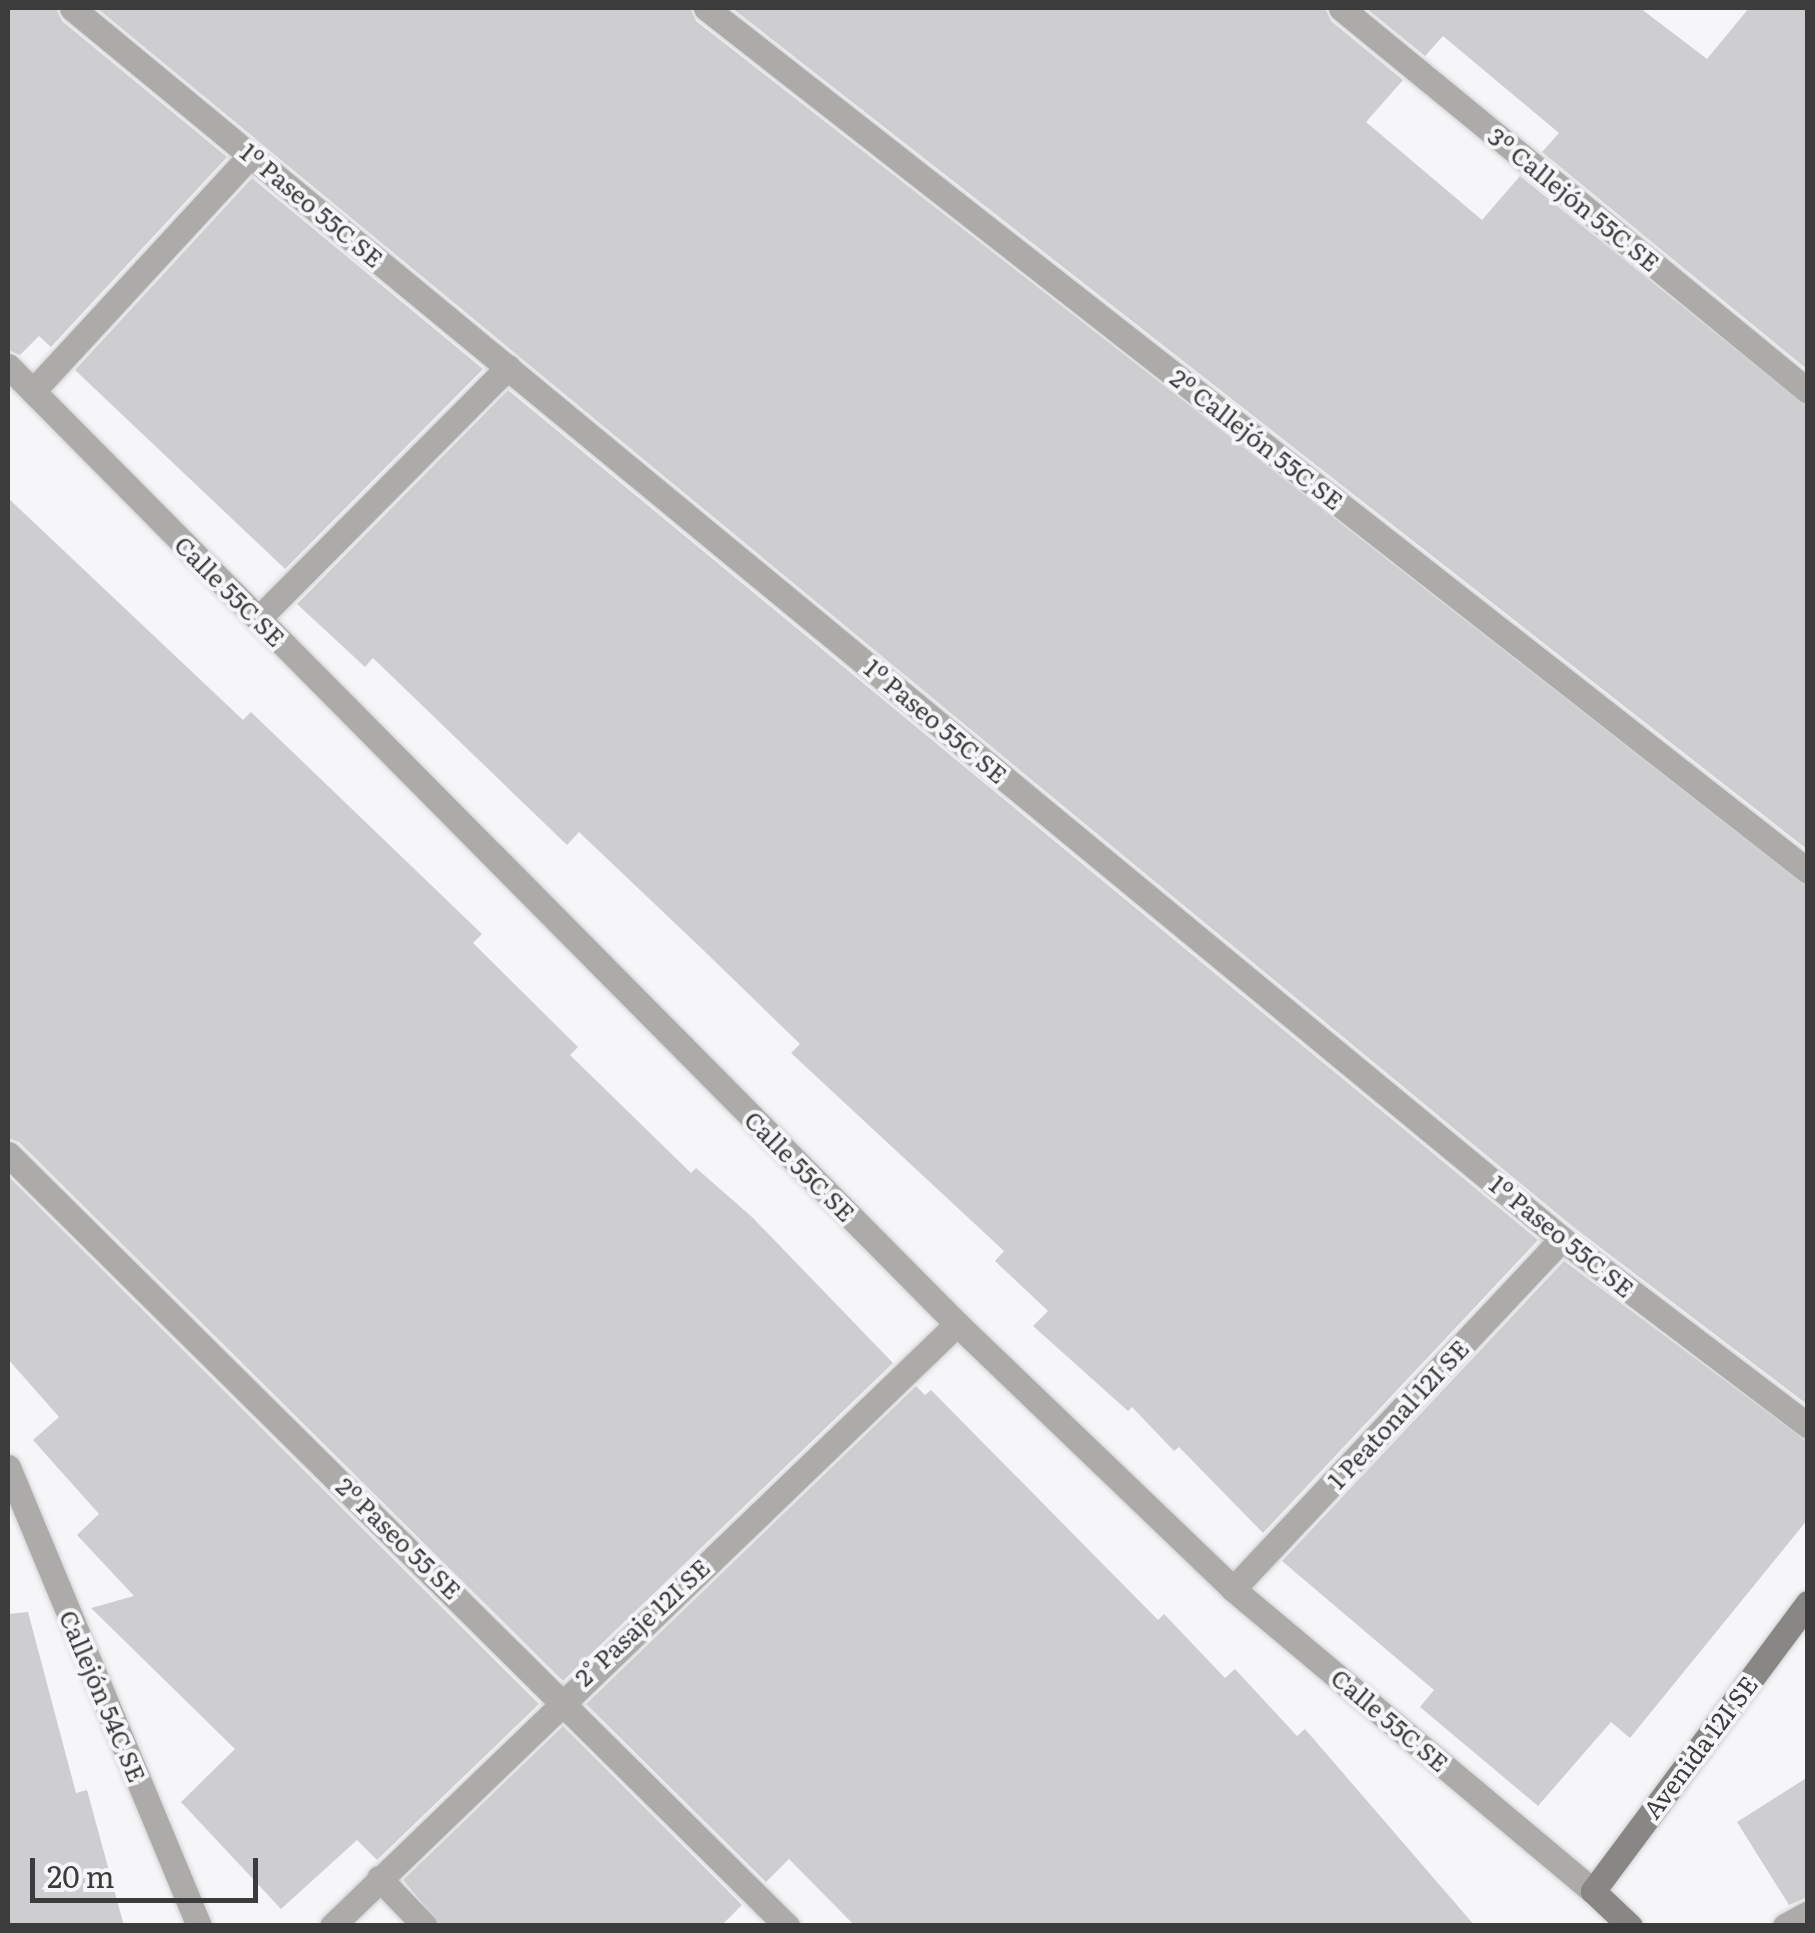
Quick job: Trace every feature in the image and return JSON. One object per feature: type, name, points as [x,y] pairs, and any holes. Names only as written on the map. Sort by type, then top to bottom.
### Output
[{"type":"street","name":"1º Paseo 55C SE","points":[[72,8],[1562,1239],[1808,1426]]},
{"type":"street","name":"2º Callejón 55C SE","points":[[706,8],[1808,871]]},
{"type":"street","name":"3º Callejón 55C SE","points":[[1342,8],[1808,391]]},
{"type":"street","points":[[33,391],[251,155]]},
{"type":"street","name":"Calle 55C SE","points":[[8,366],[957,1324],[1233,1589],[1630,1926]]},
{"type":"street","points":[[258,619],[508,367]]},
{"type":"street","name":"2º Paseo 55 SE","points":[[8,1154],[562,1698],[788,1926]]},
{"type":"street","name":"1 Peatonal 12I SE","points":[[1233,1589],[1562,1239]]},
{"type":"street","name":"2° Pasaje 12I SE","points":[[332,1926],[562,1698],[957,1324]]},
{"type":"street","name":"Callejón 54C SE","points":[[8,1467],[198,1926]]},
{"type":"street","name":"Avenida 12I SE","points":[[1593,1891],[1808,1603]]},
{"type":"street","points":[[379,1878],[425,1926]]},
{"type":"street","points":[[1785,1926],[1808,1912]]},
{"type":"building","points":[[8,8],[56,8],[62,21],[227,157],[51,347],[39,336],[20,355],[8,350]]},
{"type":"building","points":[[97,8],[690,8],[696,21],[1808,887],[1808,1405],[1572,1226]]},
{"type":"building","points":[[732,8],[1325,8],[1331,21],[1403,80],[1366,122],[1482,220],[1520,176],[1808,407],[1808,850]]},
{"type":"building","points":[[1366,8],[1640,8],[1707,59],[1749,8],[1808,8],[1808,370],[1542,152],[1559,133],[1443,36],[1425,56]]},
{"type":"building","points":[[252,178],[483,369],[285,569],[75,370]]},
{"type":"building","points":[[508,390],[1538,1240],[1263,1533],[1179,1447],[1174,1451],[1132,1407],[1128,1411],[1033,1326],[1048,1311],[995,1261],[1004,1251],[791,1053],[800,1044],[700,947],[579,832],[567,845],[373,658],[365,667],[297,604]]},
{"type":"building","points":[[8,498],[243,720],[251,712],[482,934],[473,943],[578,1047],[570,1055],[691,1173],[696,1168],[752,1217],[893,1363],[563,1681],[19,1142],[8,1138]]},
{"type":"building","points":[[8,1176],[539,1704],[377,1860],[357,1840],[281,1909],[181,1802],[235,1749],[91,1608],[134,1596],[77,1535],[99,1514],[33,1440],[59,1417],[8,1359]]},
{"type":"building","points":[[1564,1261],[1808,1442],[1808,1519],[1630,1738],[1611,1722],[1538,1806],[1420,1707],[1434,1690],[1282,1561]]},
{"type":"building","points":[[916,1386],[925,1395],[931,1390],[1158,1620],[1164,1614],[1225,1678],[1235,1669],[1297,1736],[1305,1729],[1475,1926],[855,1926],[789,1859],[766,1882],[586,1704]]},
{"type":"building","points":[[28,1612],[76,1793],[87,1790],[124,1926],[8,1926],[8,1614]]},
{"type":"building","points":[[563,1726],[742,1905],[721,1926],[441,1926],[403,1880]]},
{"type":"building","points":[[1808,1777],[1808,1897],[1789,1905],[1737,1822]]}]
